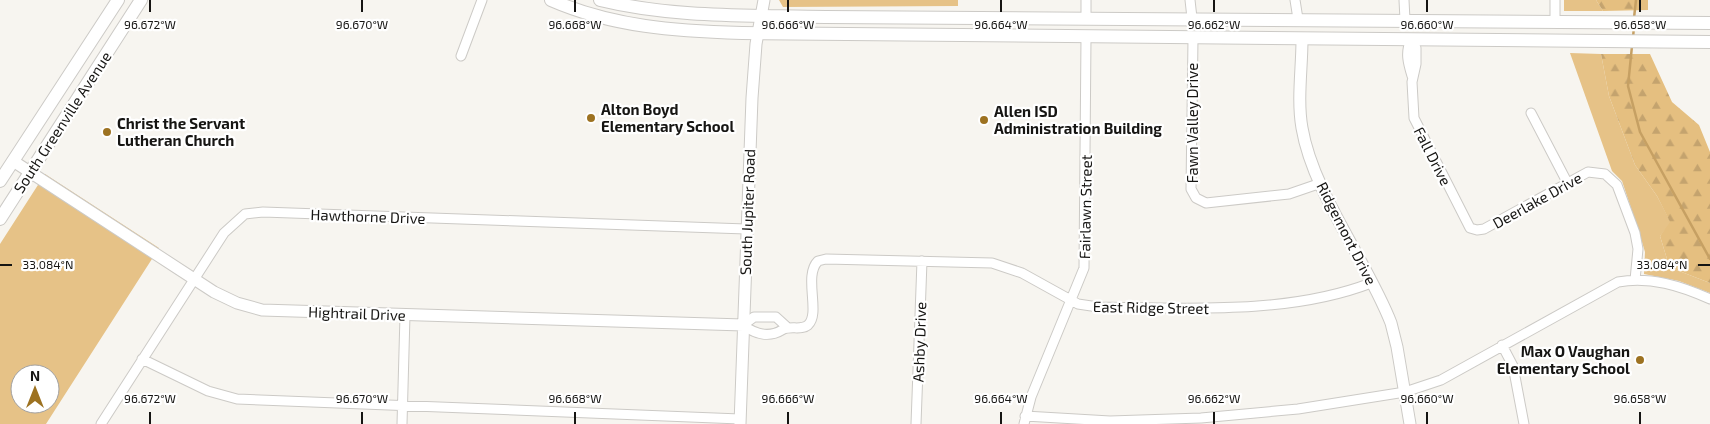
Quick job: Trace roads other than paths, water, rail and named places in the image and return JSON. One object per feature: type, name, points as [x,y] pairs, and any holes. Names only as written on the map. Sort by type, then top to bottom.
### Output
[{"type":"main road","name":"South Greenville Avenue","points":[[0,180],[118,0]]},
{"type":"main road","points":[[124,0],[138,4]]},
{"type":"main road","points":[[551,0],[579,5],[636,26],[679,31],[1086,38],[1710,42]]},
{"type":"main road","points":[[600,0],[637,8],[761,15],[1710,23]]},
{"type":"main road","name":"South Greenville Avenue","points":[[0,219],[138,4]]},
{"type":"main road","points":[[928,17],[928,36]]},
{"type":"main road","points":[[1086,18],[1086,38]]},
{"type":"main road","points":[[1192,18],[1192,39]]},
{"type":"main road","points":[[1298,19],[1302,40]]},
{"type":"main road","points":[[1406,20],[1411,40]]},
{"type":"street","points":[[460,56],[482,0]]},
{"type":"street","name":"South Jupiter Road","points":[[740,421],[752,98],[758,33],[764,0]]},
{"type":"street","points":[[1086,0],[1086,18]]},
{"type":"street","points":[[1190,0],[1192,18]]},
{"type":"street","points":[[1295,0],[1298,19]]},
{"type":"street","points":[[1404,0],[1406,20]]},
{"type":"street","points":[[1555,0],[1555,22]]},
{"type":"street","name":"Fairlawn Street","points":[[1024,420],[1085,260],[1086,38]]},
{"type":"street","name":"Fawn Valley Drive","points":[[1192,39],[1192,189],[1196,198],[1206,203],[1280,195],[1301,191],[1321,183]]},
{"type":"street","name":"Ridgemont Drive","points":[[1302,40],[1302,128],[1321,183],[1391,323],[1410,424]]},
{"type":"street","name":"Fall Drive","points":[[1411,40],[1416,48],[1416,64],[1412,76],[1414,118],[1468,225],[1474,230]]},
{"type":"street","points":[[1531,113],[1567,182]]},
{"type":"street","name":"Hightrail Drive","points":[[13,161],[224,298],[262,310],[743,325],[754,333],[775,334],[787,327],[804,327],[811,320],[812,270],[818,261]]},
{"type":"street","name":"Deerlake Drive","points":[[1474,230],[1484,229],[1567,182],[1588,172],[1596,171],[1604,174],[1614,182],[1635,233],[1638,248],[1635,280]]},
{"type":"street","name":"Hawthorne Drive","points":[[101,424],[232,224],[245,214],[254,212],[746,229]]},
{"type":"street","name":"East Ridge Street","points":[[818,261],[826,259],[976,262],[1006,266],[1071,300],[1085,306],[1098,307],[1234,308],[1339,294],[1371,283]]},
{"type":"street","name":"Ashby Drive","points":[[916,424],[922,261]]},
{"type":"street","points":[[1024,420],[1110,421],[1201,418],[1298,409],[1405,392],[1441,380],[1618,282],[1635,280],[1660,282],[1710,299]]},
{"type":"street","points":[[402,424],[405,315]]},
{"type":"street","name":"Hightrail Drive","points":[[743,325],[754,317],[776,317],[787,327]]},
{"type":"street","points":[[1502,345],[1513,366],[1524,424]]},
{"type":"street","points":[[142,359],[208,391],[237,399],[740,421]]},
{"type":"waterway","points":[[1634,18],[1636,0]]},
{"type":"waterway","points":[[1633,38],[1634,26]]},
{"type":"waterway","points":[[1632,46],[1628,86],[1640,132],[1710,259]]},
{"type":"place","name":"Alton Boyd Elementary School","points":[[591,118]]},
{"type":"place","name":"Allen ISD Administration Building","points":[[984,120]]},
{"type":"place","name":"Christ the Servant Lutheran Church","points":[[107,132]]},
{"type":"place","name":"Max O Vaughan Elementary School","points":[[1640,360]]}]
